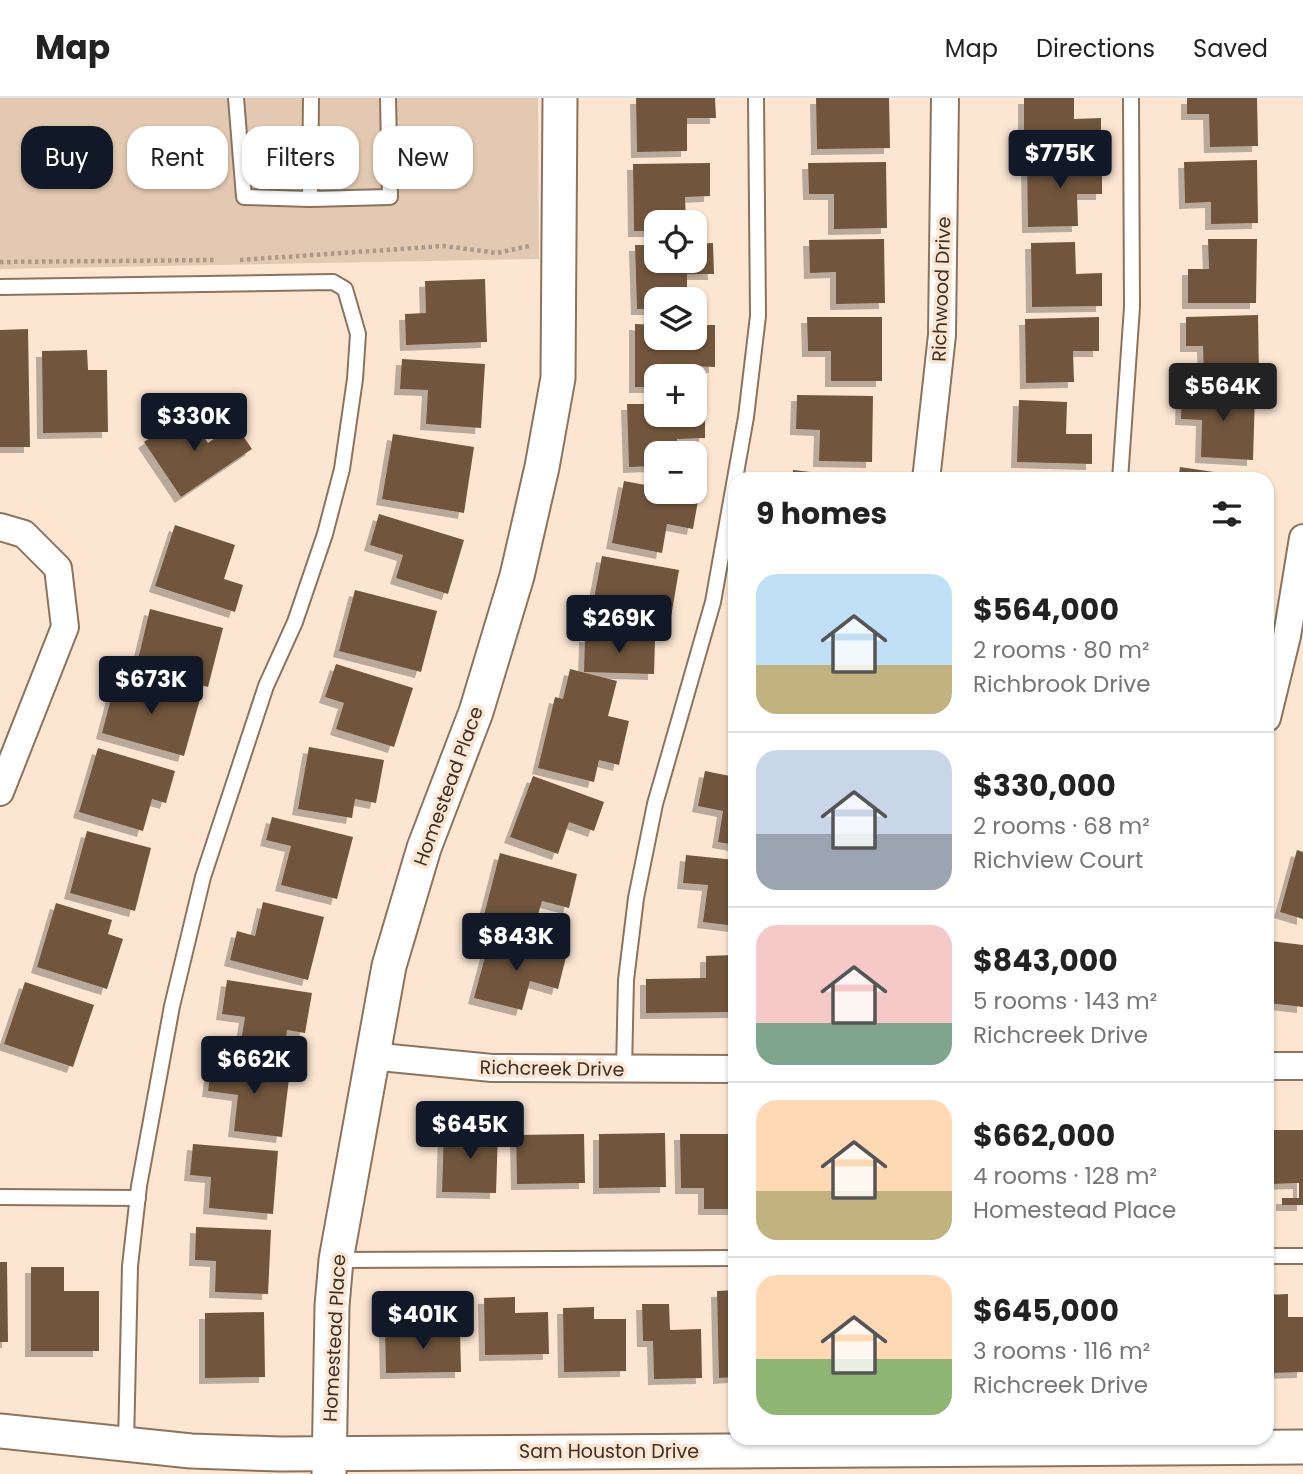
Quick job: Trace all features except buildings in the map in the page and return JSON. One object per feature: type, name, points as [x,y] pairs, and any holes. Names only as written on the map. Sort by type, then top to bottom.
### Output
[{"type":"street","name":"Homestead Place","points":[[329,1463],[331,1306],[336,1260],[388,966],[424,848],[476,712],[517,576],[542,467],[558,378],[560,98]]},
{"type":"street","name":"Richwood Drive","points":[[927,472],[942,335],[945,98]]},
{"type":"street","points":[[0,527],[24,534],[58,568],[65,627],[1,787]]},
{"type":"street","points":[[1274,689],[1287,636],[1303,538]]},
{"type":"street","name":"Richcreek Drive","points":[[370,1056],[492,1068],[728,1069]]},
{"type":"street","points":[[1274,1066],[1303,1066]]},
{"type":"street","name":"Sam Houston Drive","points":[[0,1431],[329,1463],[1303,1447]]},
{"type":"lane","points":[[236,98],[244,197],[310,199],[390,197],[388,98]]},
{"type":"lane","points":[[310,199],[311,98]]},
{"type":"lane","points":[[736,472],[746,417],[758,316],[756,98]]},
{"type":"lane","points":[[1121,472],[1132,307],[1131,98]]},
{"type":"lane","points":[[0,287],[333,282],[345,289],[358,334],[355,379],[342,469],[326,534],[295,622],[266,686],[203,877],[172,1006],[138,1198],[130,1266],[127,1444]]},
{"type":"lane","points":[[624,1070],[626,980],[636,898],[655,804],[713,602],[728,518]]},
{"type":"lane","points":[[0,1197],[138,1198]]},
{"type":"lane","points":[[1274,1256],[1303,1256]]},
{"type":"lane","points":[[336,1260],[728,1258]]},
{"type":"path","points":[[238,260],[444,246],[498,253],[529,248],[530,235]]},
{"type":"path","points":[[0,262],[224,260]]},
{"type":"shaded area","points":[[0,98],[538,98],[539,259],[0,269]]}]
